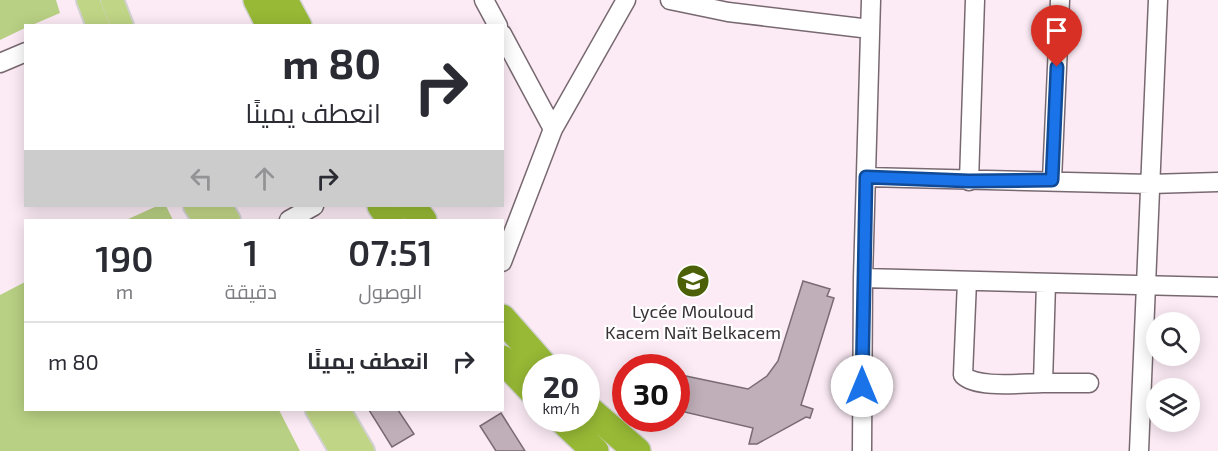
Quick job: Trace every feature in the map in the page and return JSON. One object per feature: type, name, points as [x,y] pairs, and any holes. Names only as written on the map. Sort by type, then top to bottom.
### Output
[{"type":"highway","points":[[257,0],[269,24]]},
{"type":"highway","points":[[284,0],[297,24]]},
{"type":"highway","points":[[413,207],[422,219]]},
{"type":"highway","points":[[504,320],[534,354]]},
{"type":"highway","points":[[504,361],[522,380]]},
{"type":"highway","points":[[600,419],[637,451]]},
{"type":"highway","points":[[575,432],[595,451]]},
{"type":"main road","points":[[318,411],[341,451]]},
{"type":"main road","points":[[340,411],[363,451]]},
{"type":"street","points":[[484,0],[497,24]]},
{"type":"street","points":[[504,257],[553,129],[626,0]]},
{"type":"street","points":[[670,0],[728,12],[870,29]]},
{"type":"street","points":[[862,451],[863,278],[871,0]]},
{"type":"street","points":[[969,181],[975,0]]},
{"type":"street","points":[[1052,180],[1060,0]]},
{"type":"street","points":[[1139,451],[1158,0]]},
{"type":"street","points":[[504,38],[553,129]]},
{"type":"street","points":[[0,63],[24,53]]},
{"type":"street","points":[[866,177],[969,181],[1218,182]]},
{"type":"street","points":[[291,219],[312,207]]},
{"type":"street","points":[[863,278],[1218,287]]},
{"type":"street","points":[[967,281],[963,375],[970,381],[1089,383]]},
{"type":"street","points":[[1042,383],[1046,283]]},
{"type":"green space","points":[[0,0],[56,0],[60,13],[34,24],[24,24],[24,28],[0,40]]},
{"type":"green space","points":[[155,207],[166,207],[172,219],[128,219]]},
{"type":"green space","points":[[24,283],[24,411],[280,411],[300,451],[0,451],[0,295]]},
{"type":"building","points":[[803,281],[830,289],[827,296],[834,298],[801,405],[813,409],[810,418],[806,417],[757,444],[749,444],[753,428],[690,413],[690,377],[748,389],[767,376],[778,361]]},
{"type":"building","points":[[370,411],[399,411],[414,434],[392,447]]},
{"type":"building","points":[[501,413],[525,451],[496,451],[480,426]]},
{"type":"place","name":"Lycée Mouloud Kacem Naït Belkacem","points":[[693,281]]},
{"type":"route","points":[[862,386],[866,177],[969,181],[1052,180],[1057,67]]}]
